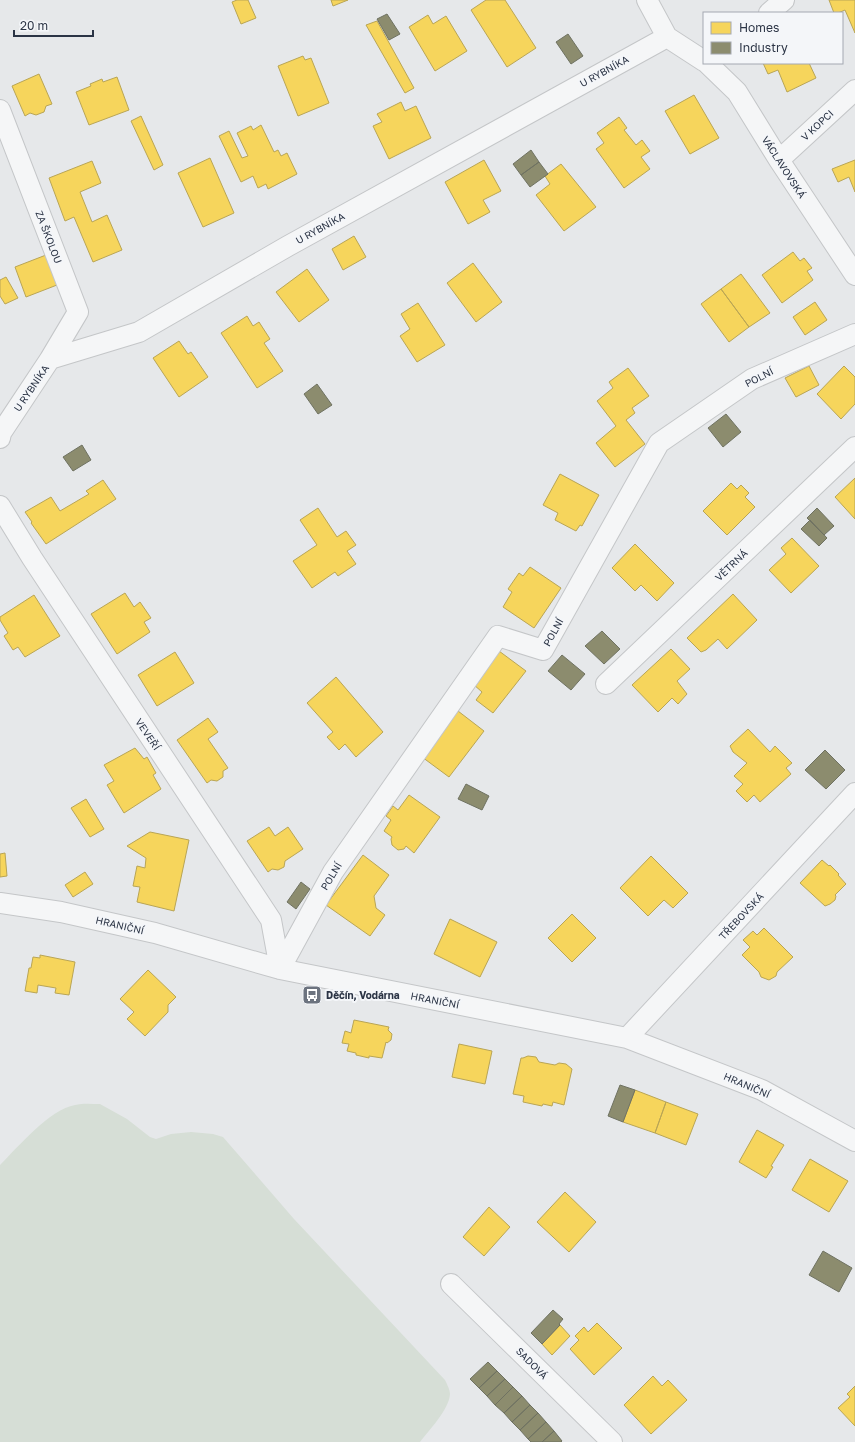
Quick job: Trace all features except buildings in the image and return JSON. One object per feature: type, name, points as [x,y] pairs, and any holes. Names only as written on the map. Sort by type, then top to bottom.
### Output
[{"type":"street","name":"VÁCLAVOVSKÁ","points":[[647,0],[667,37],[703,60]]},
{"type":"street","points":[[770,12],[784,0]]},
{"type":"street","name":"U RYBNÍKA","points":[[0,438],[1,433],[50,359],[139,332],[288,246],[667,37]]},
{"type":"street","name":"VÁCLAVOVSKÁ","points":[[709,64],[737,92],[779,160],[852,264]]},
{"type":"street","name":"V KOPCI","points":[[779,160],[855,90]]},
{"type":"street","name":"ZA ŠKOLOU","points":[[0,110],[78,312],[50,359]]},
{"type":"street","name":"POLNÍ","points":[[280,969],[333,872],[498,636],[543,650],[659,443],[752,379],[855,334]]},
{"type":"street","name":"VĚTRNÁ","points":[[606,684],[855,447]]},
{"type":"street","name":"VEVEŘÍ","points":[[0,506],[32,558],[271,920],[280,969]]},
{"type":"street","name":"TŘEBOVSKÁ","points":[[627,1038],[855,793]]},
{"type":"street","name":"HRANIČNÍ","points":[[0,903],[61,912],[155,933],[280,969],[627,1038],[762,1090],[855,1141]]},
{"type":"street","name":"SADOVÁ","points":[[451,1284],[612,1442]]},
{"type":"shaded area","points":[[100,1104],[127,1119],[150,1137],[156,1139],[171,1134],[191,1132],[213,1134],[223,1137],[294,1219],[445,1380],[450,1392],[449,1400],[442,1413],[420,1442],[0,1442],[0,1165],[25,1139],[55,1114],[65,1108],[75,1105]]},
{"type":"place","name":"Děčín, Vodárna","points":[[312,995]]}]
